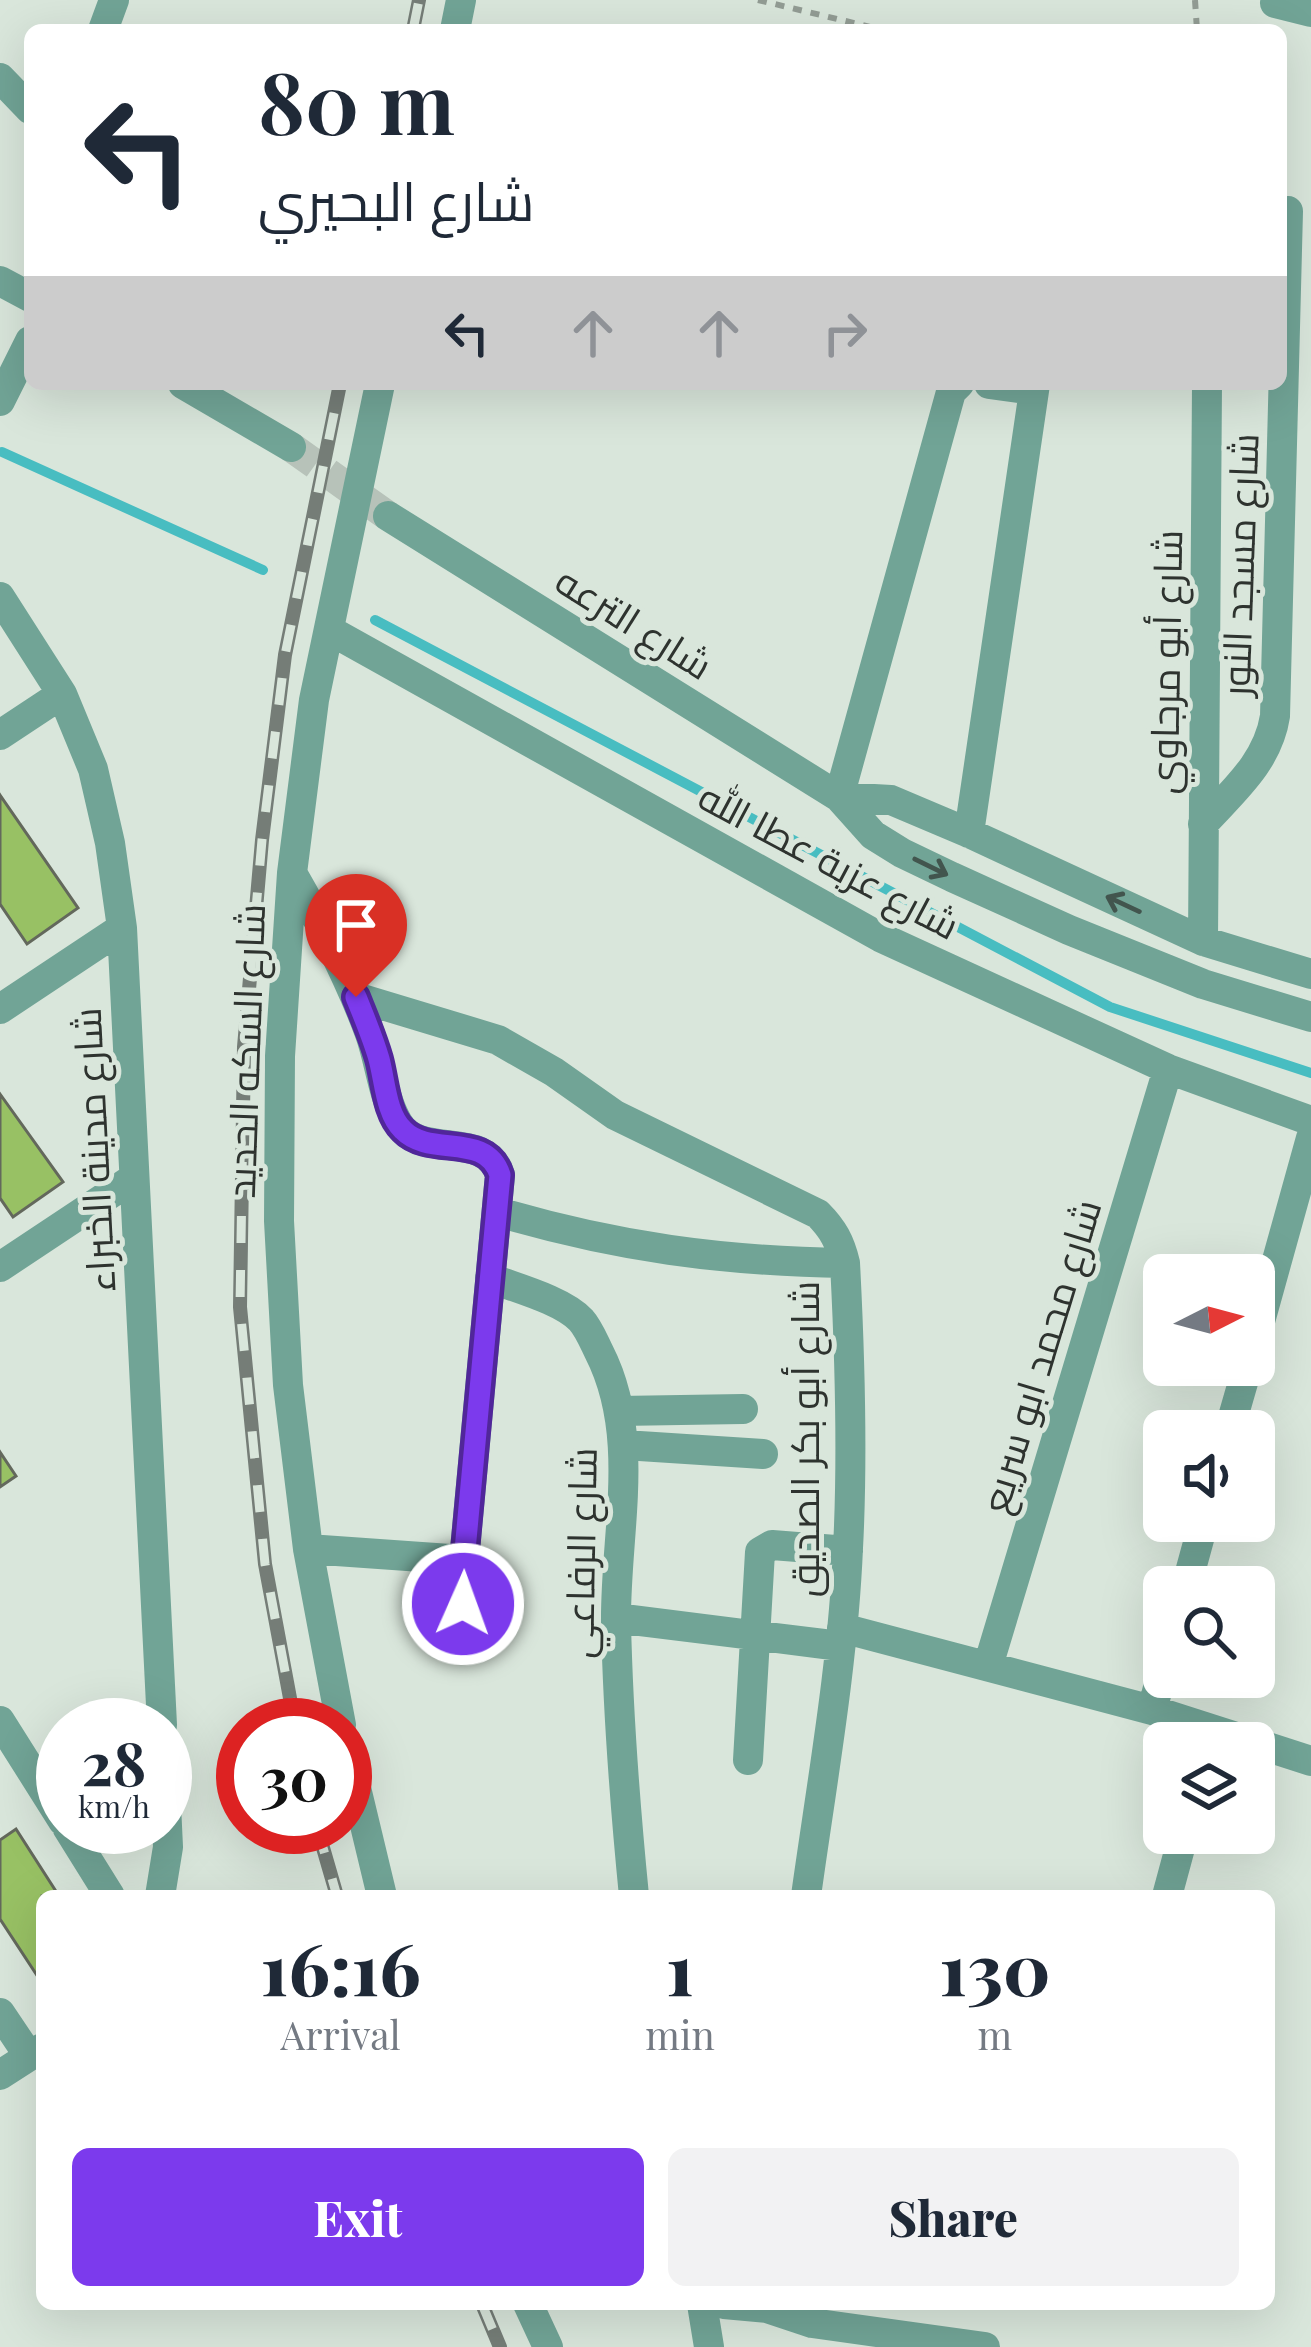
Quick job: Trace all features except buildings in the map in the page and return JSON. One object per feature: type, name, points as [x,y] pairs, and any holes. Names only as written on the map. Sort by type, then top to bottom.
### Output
[{"type":"street","points":[[1275,3],[1311,11]]},
{"type":"street","points":[[0,78],[24,103]]},
{"type":"street","name":"شارع مسجد النور","points":[[1287,250],[1288,211]]},
{"type":"street","points":[[0,401],[24,353]]},
{"type":"street","points":[[193,390],[291,447]]},
{"type":"street","name":"شارع السكه الحديد","points":[[336,1698],[308,1549],[289,1385],[279,1221],[280,1056],[292,873],[314,700],[379,390]]},
{"type":"street","points":[[839,797],[953,390]]},
{"type":"street","points":[[969,833],[1034,390]]},
{"type":"street","name":"شارع أبو مرجاوي","points":[[1203,941],[1208,390]]},
{"type":"street","name":"شارع مسجد النور","points":[[1203,824],[1261,760],[1271,739],[1283,390]]},
{"type":"street","name":"شارع الترعه","points":[[388,516],[839,797],[874,836],[902,853],[1069,930],[1184,976],[1311,1017]]},
{"type":"street","name":"شارع مدينة الخبراء","points":[[0,597],[62,694],[93,770],[110,842],[122,928],[161,1698]]},
{"type":"street","name":"شارع عزبة عطا الله","points":[[328,630],[848,921],[1168,1069],[1311,1121]]},
{"type":"street","points":[[0,734],[62,694]]},
{"type":"street","name":"شارع الترعه","points":[[839,797],[891,800],[1203,941],[1311,974]]},
{"type":"street","points":[[292,873],[331,940],[356,997],[402,1130],[422,1141],[480,1150],[494,1161],[500,1175],[464,1561],[462,1646]]},
{"type":"street","points":[[0,1009],[122,928]]},
{"type":"street","name":"شارع أبو بكر الصديق","points":[[356,997],[498,1040],[527,1054],[615,1115],[818,1214],[841,1245],[852,1407],[848,1551],[807,1890]]},
{"type":"street","name":"شارع محمد ابو سريع","points":[[988,1666],[1168,1069]]},
{"type":"street","points":[[1275,1267],[1311,1138]]},
{"type":"street","points":[[0,1268],[134,1178]]},
{"type":"street","points":[[498,1212],[563,1231],[679,1252],[774,1262],[845,1263]]},
{"type":"street","name":"شارع الرفاعي","points":[[490,1278],[567,1309],[582,1322],[604,1362],[619,1411],[624,1445],[616,1618],[622,1774],[633,1890]]},
{"type":"street","points":[[619,1411],[743,1409]]},
{"type":"street","points":[[624,1445],[763,1454]]},
{"type":"street","points":[[748,1760],[759,1557],[772,1545],[848,1551]]},
{"type":"street","points":[[308,1549],[464,1561]]},
{"type":"street","points":[[616,1618],[755,1635],[841,1636],[988,1666],[1152,1710],[1178,1722]]},
{"type":"street","points":[[1152,1710],[1155,1698]]},
{"type":"street","points":[[0,1721],[36,1778]]},
{"type":"street","points":[[1275,1752],[1311,1761]]},
{"type":"street","points":[[84,1854],[106,1890]]},
{"type":"street","points":[[161,1890],[167,1854]]},
{"type":"street","points":[[372,1854],[381,1890]]},
{"type":"street","points":[[1169,1890],[1178,1854]]},
{"type":"street","points":[[0,2013],[36,2052],[0,2075]]},
{"type":"street","points":[[532,2310],[548,2347]]},
{"type":"street","points":[[703,2310],[709,2347]]},
{"type":"street","points":[[776,2310],[967,2346]]},
{"type":"path","points":[[758,0],[858,24]]},
{"type":"waterway","points":[[2,452],[263,570]]},
{"type":"waterway","points":[[375,620],[1110,1007],[1311,1073]]},
{"type":"tunnel","points":[[291,447],[388,516]]},
{"type":"railway","points":[[414,24],[419,0]]},
{"type":"railway","points":[[290,1698],[265,1564],[240,1307],[244,1047],[262,840],[285,655],[339,390]]},
{"type":"railway","points":[[325,1854],[335,1890]]},
{"type":"railway","points":[[485,2310],[500,2347]]},
{"type":"route","points":[[356,997],[402,1130],[422,1141],[480,1150],[494,1161],[500,1175],[463,1604]]}]
